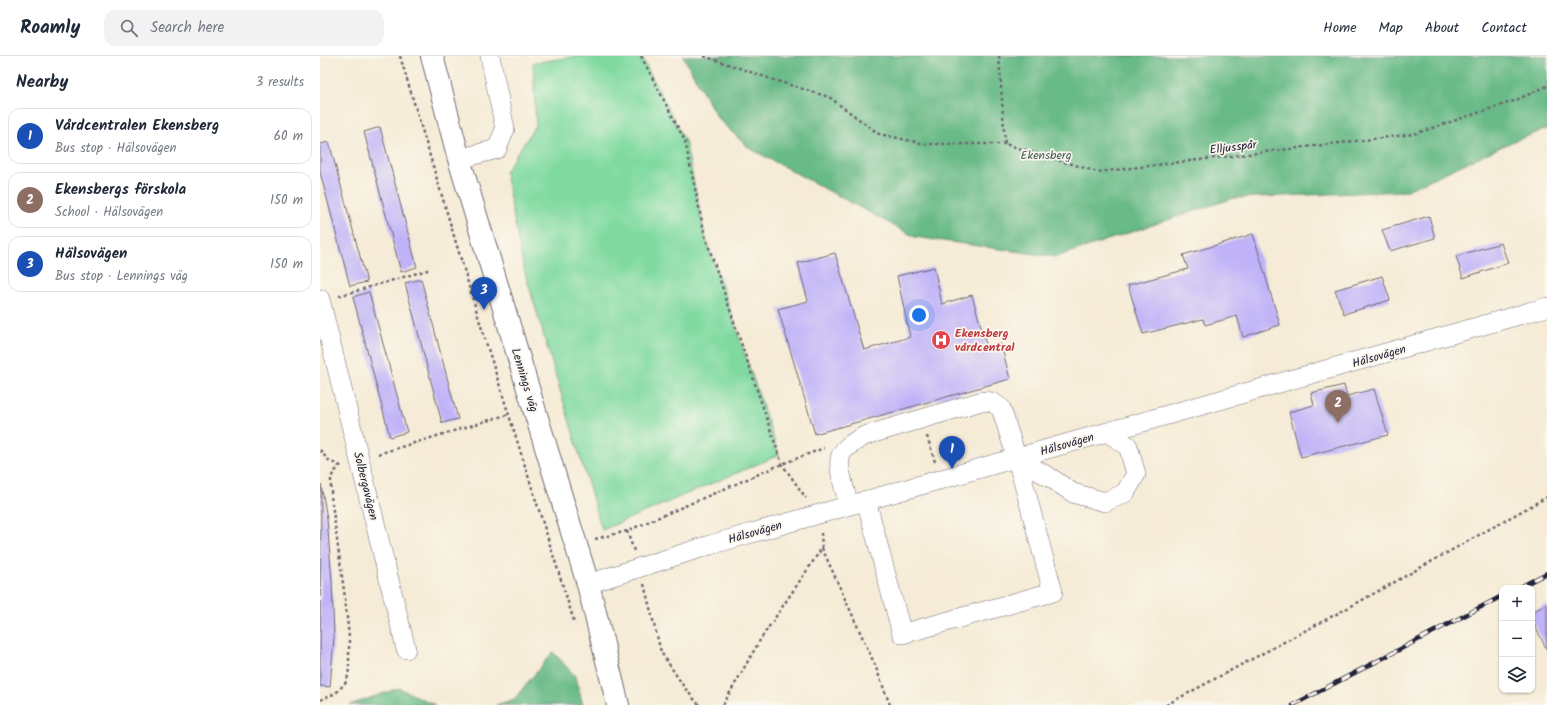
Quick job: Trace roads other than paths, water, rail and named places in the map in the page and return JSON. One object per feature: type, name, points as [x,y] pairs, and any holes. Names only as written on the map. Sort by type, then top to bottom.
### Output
[{"type":"main road","name":"Lennings väg","points":[[432,56],[459,159],[588,584],[618,705]]},
{"type":"street","points":[[459,159],[496,149],[505,129],[490,56]]},
{"type":"street","name":"Solbergavägen","points":[[320,300],[323,325],[406,649]]},
{"type":"street","name":"Hälsovägen","points":[[588,584],[710,545],[1017,459],[1547,307]]},
{"type":"street","points":[[982,401],[992,402],[1001,408],[1017,459],[1053,592],[902,634],[857,503],[841,471],[840,458],[849,445],[864,436],[982,401]]},
{"type":"street","points":[[1017,459],[1051,478],[1073,493],[1105,502],[1125,493],[1136,474],[1128,446],[1107,432]]},
{"type":"railway","points":[[1524,585],[1547,573]]},
{"type":"railway","points":[[1293,705],[1499,598]]},
{"type":"place","name":"Hälsovägen","points":[[484,310]]},
{"type":"place","name":"Ekensberg vårdcentral","points":[[941,340]]},
{"type":"place","name":"Ekensbergs förskola","points":[[1338,423]]},
{"type":"place","name":"Vårdcentralen Ekensberg","points":[[952,469]]},
{"type":"park label","name":"Ekensberg","points":[[1046,155]]}]
